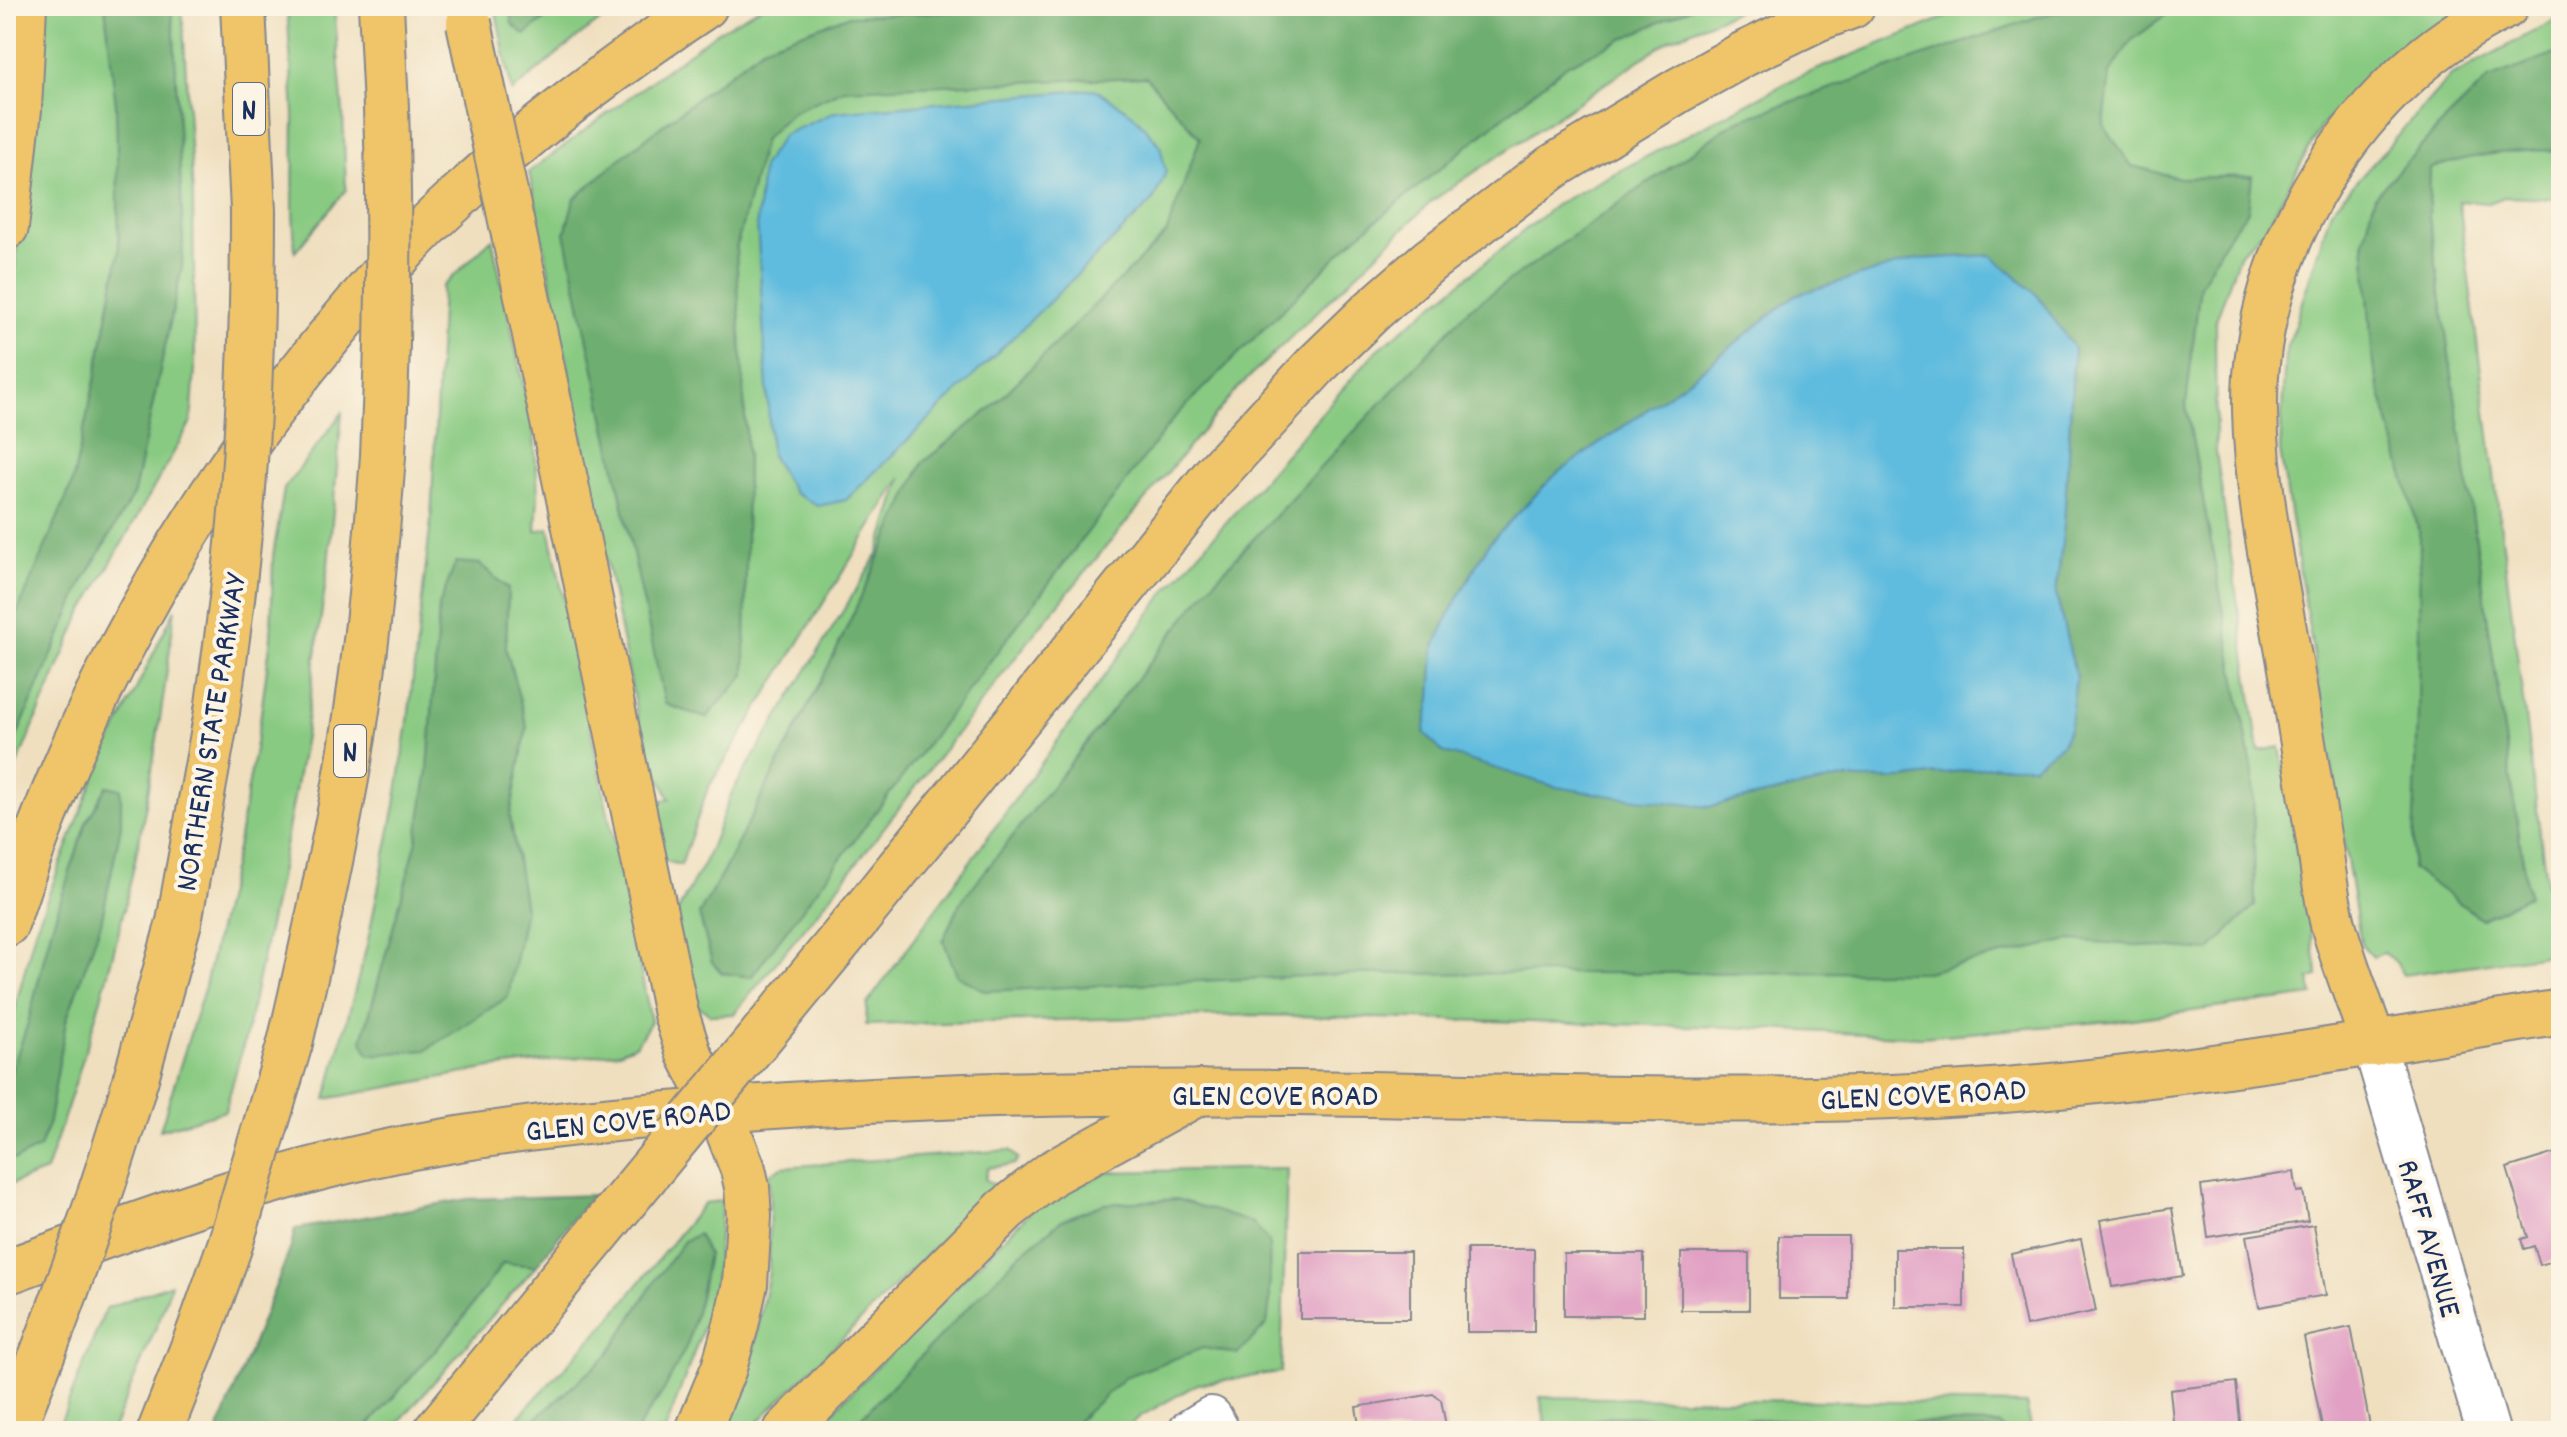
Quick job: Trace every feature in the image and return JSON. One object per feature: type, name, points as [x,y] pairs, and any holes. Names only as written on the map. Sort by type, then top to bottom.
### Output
[{"type":"main road","points":[[6,227],[19,109],[24,6]]},
{"type":"main road","name":"NORTHERN STATE PARKWAY","points":[[19,1414],[92,1219],[136,1078],[179,922],[217,712],[237,556],[253,301],[253,211],[243,6]]},
{"type":"main road","name":"N","points":[[160,1431],[234,1231],[290,1043],[340,810],[353,732],[365,644],[383,456],[390,281],[388,137],[381,6]]},
{"type":"main road","points":[[6,924],[43,814],[104,679],[163,571],[258,426],[400,254],[443,210],[560,109],[705,6]]},
{"type":"main road","points":[[436,1431],[860,916],[1214,476],[1317,364],[1429,261],[1551,168],[1744,54],[1852,6]]},
{"type":"main road","points":[[2374,1044],[2332,922],[2265,512],[2257,439],[2257,375],[2267,311],[2281,265],[2304,208],[2330,163],[2365,116],[2425,57],[2459,32],[2506,6]]},
{"type":"main road","points":[[467,15],[676,1014],[689,1054],[735,1147],[747,1187],[749,1248],[745,1284],[724,1368],[698,1431]]},
{"type":"main road","name":"GLEN COVE ROAD","points":[[6,1272],[136,1225],[287,1176],[438,1142],[579,1122],[717,1108],[910,1097],[1200,1092],[1724,1099],[1890,1097],[2149,1076],[2374,1044],[2561,1012]]},
{"type":"main road","points":[[786,1431],[1005,1210],[1031,1188],[1052,1173],[1200,1092]]},
{"type":"street","name":"RAFF AVENUE","points":[[2374,1044],[2488,1431]]},
{"type":"green space","points":[[41,6],[182,6],[193,196],[195,369],[191,422],[80,617],[6,790],[6,325],[33,146]]},
{"type":"green space","points":[[105,6],[170,6],[174,32],[182,267],[134,493],[83,582],[6,762],[6,639],[72,484],[119,253],[116,106]]},
{"type":"green space","points":[[287,6],[334,6],[346,190],[295,252],[294,114]]},
{"type":"green space","points":[[495,6],[620,6],[512,92]]},
{"type":"green space","points":[[509,6],[561,6],[525,35],[512,24]]},
{"type":"green space","points":[[763,6],[1749,6],[1671,39],[1432,201],[1236,390],[1037,630],[831,896],[734,1014],[711,1015],[693,1003],[675,916],[706,859],[732,792],[878,554],[902,477],[708,788],[681,865],[664,861],[653,801],[670,799],[642,739],[529,172],[717,32]]},
{"type":"green space","points":[[1092,6],[1695,6],[1568,64],[1355,238],[1174,418],[751,977],[722,973],[712,962],[699,914],[835,653],[923,462],[990,409],[1166,234],[1200,138],[1146,77],[844,89],[792,112],[764,139],[736,249],[747,453],[745,675],[706,718],[665,704],[565,233],[574,199],[628,152],[765,46],[848,16]]},
{"type":"green space","points":[[1973,6],[2467,6],[2390,61],[2321,126],[2265,230],[2240,253],[2215,323],[2216,452],[2259,751],[2280,747],[2318,976],[2309,978],[2313,995],[2125,1020],[1921,1037],[1728,1027],[1254,1015],[866,1025],[867,1004],[1166,591],[1375,352],[1558,203],[1794,79]]},
{"type":"green space","points":[[2077,6],[2197,6],[2170,12],[2131,41],[2110,73],[2104,126],[2132,166],[2180,178],[2252,176],[2248,210],[2228,236],[2200,285],[2186,405],[2253,773],[2255,905],[2209,951],[2070,940],[1926,972],[1353,974],[985,991],[957,975],[943,940],[960,903],[1215,580],[1469,309],[1736,121]],"holes":[[[1795,295],[2074,348],[2064,525],[2056,594],[2076,677],[2033,766],[1997,766],[1901,779],[1838,779],[1709,807],[1424,732],[1431,699],[1434,649],[1450,612],[1489,543],[1554,476],[1697,374]]]},
{"type":"green space","points":[[2561,17],[2561,199],[2504,197],[2489,203],[2459,201],[2547,888],[2561,886],[2561,953],[2403,975],[2396,962],[2383,953],[2373,957],[2361,944],[2280,451],[2285,356],[2331,210],[2451,76]]},
{"type":"green space","points":[[2561,52],[2561,151],[2495,154],[2430,169],[2429,217],[2528,896],[2482,919],[2412,869],[2420,535],[2373,365],[2364,241],[2375,196],[2488,79]]},
{"type":"green space","points":[[492,239],[534,434],[538,493],[536,531],[549,528],[651,1021],[637,1044],[620,1052],[491,1068],[326,1099],[367,945],[407,729],[431,521],[442,287]]},
{"type":"green space","points":[[342,413],[328,565],[305,736],[246,1035],[225,1111],[160,1130],[205,986],[237,849],[260,721],[271,637],[273,556],[284,489]]},
{"type":"green space","points":[[456,562],[480,564],[508,589],[506,649],[527,727],[510,816],[525,909],[508,997],[426,1050],[369,1055],[362,1041],[416,844],[428,771],[439,606]]},
{"type":"green space","points":[[175,609],[142,826],[100,1001],[46,1171],[6,1186],[6,1044],[35,930],[98,768]]},
{"type":"green space","points":[[107,786],[121,789],[121,826],[101,923],[66,1021],[49,1122],[39,1148],[15,1160],[6,1156],[6,1086],[28,1023],[51,930],[86,823]]},
{"type":"green space","points":[[1010,1150],[1018,1158],[1015,1164],[988,1168],[985,1179],[996,1186],[749,1431],[721,1431],[752,1357],[769,1272],[770,1174],[782,1167]]},
{"type":"green space","points":[[1287,1168],[1281,1372],[1198,1384],[1141,1416],[1122,1431],[813,1431],[1039,1203],[1107,1172]]},
{"type":"green space","points":[[594,1195],[536,1266],[503,1263],[456,1327],[363,1431],[218,1431],[291,1247],[295,1229],[468,1199]]},
{"type":"green space","points":[[1177,1199],[1253,1223],[1269,1243],[1270,1300],[1267,1324],[1238,1354],[1203,1348],[1125,1377],[1067,1431],[848,1431],[1019,1255],[1062,1220],[1104,1204]]},
{"type":"green space","points":[[722,1201],[714,1298],[665,1431],[505,1431],[611,1318],[704,1203]]},
{"type":"green space","points":[[698,1234],[708,1254],[688,1343],[664,1390],[636,1431],[522,1431],[608,1355],[684,1241]]},
{"type":"green space","points":[[504,1262],[536,1266],[391,1431],[363,1431],[456,1327]]},
{"type":"green space","points":[[171,1284],[160,1318],[112,1431],[57,1431],[106,1308]]},
{"type":"green space","points":[[1540,1397],[2026,1404],[2032,1431],[1547,1431]]},
{"type":"green space","points":[[1609,1416],[1999,1424],[2007,1431],[1581,1431],[1590,1421]]},
{"type":"water","points":[[1095,89],[1133,114],[1160,145],[1166,172],[1153,201],[846,500],[818,506],[794,493],[771,455],[757,222],[762,167],[783,135],[835,112]]},
{"type":"water","points":[[1991,255],[2037,295],[2074,348],[2064,525],[2056,594],[2076,677],[2070,726],[2062,744],[2033,766],[1997,766],[1901,779],[1838,779],[1709,807],[1556,787],[1442,752],[1424,732],[1431,699],[1434,649],[1450,612],[1489,543],[1554,476],[1697,374],[1795,295],[1917,259]]},
{"type":"building","points":[[2561,1151],[2561,1258],[2540,1265],[2534,1246],[2524,1249],[2521,1239],[2528,1237],[2507,1168]]},
{"type":"building","points":[[2294,1172],[2297,1192],[2303,1191],[2308,1221],[2208,1237],[2201,1186]]},
{"type":"building","points":[[2172,1208],[2183,1276],[2112,1287],[2100,1220]]},
{"type":"building","points":[[2314,1225],[2326,1295],[2259,1307],[2246,1236]]},
{"type":"building","points":[[1779,1236],[1848,1236],[1848,1299],[1779,1299]]},
{"type":"building","points":[[2081,1239],[2096,1311],[2026,1326],[2011,1254]]},
{"type":"building","points":[[1467,1249],[1534,1249],[1534,1332],[1467,1332]]},
{"type":"building","points":[[1895,1249],[1964,1249],[1964,1307],[1895,1307]]},
{"type":"building","points":[[1300,1252],[1410,1252],[1410,1319],[1300,1319]]},
{"type":"building","points":[[1681,1253],[1749,1253],[1749,1310],[1681,1310]]},
{"type":"building","points":[[1564,1254],[1644,1254],[1644,1316],[1564,1316]]},
{"type":"building","points":[[2351,1327],[2371,1431],[2323,1431],[2304,1337]]},
{"type":"building","points":[[2236,1382],[2241,1431],[2174,1431],[2170,1390]]},
{"type":"building","points":[[1433,1394],[1441,1400],[1447,1431],[1360,1431],[1356,1407]]}]
